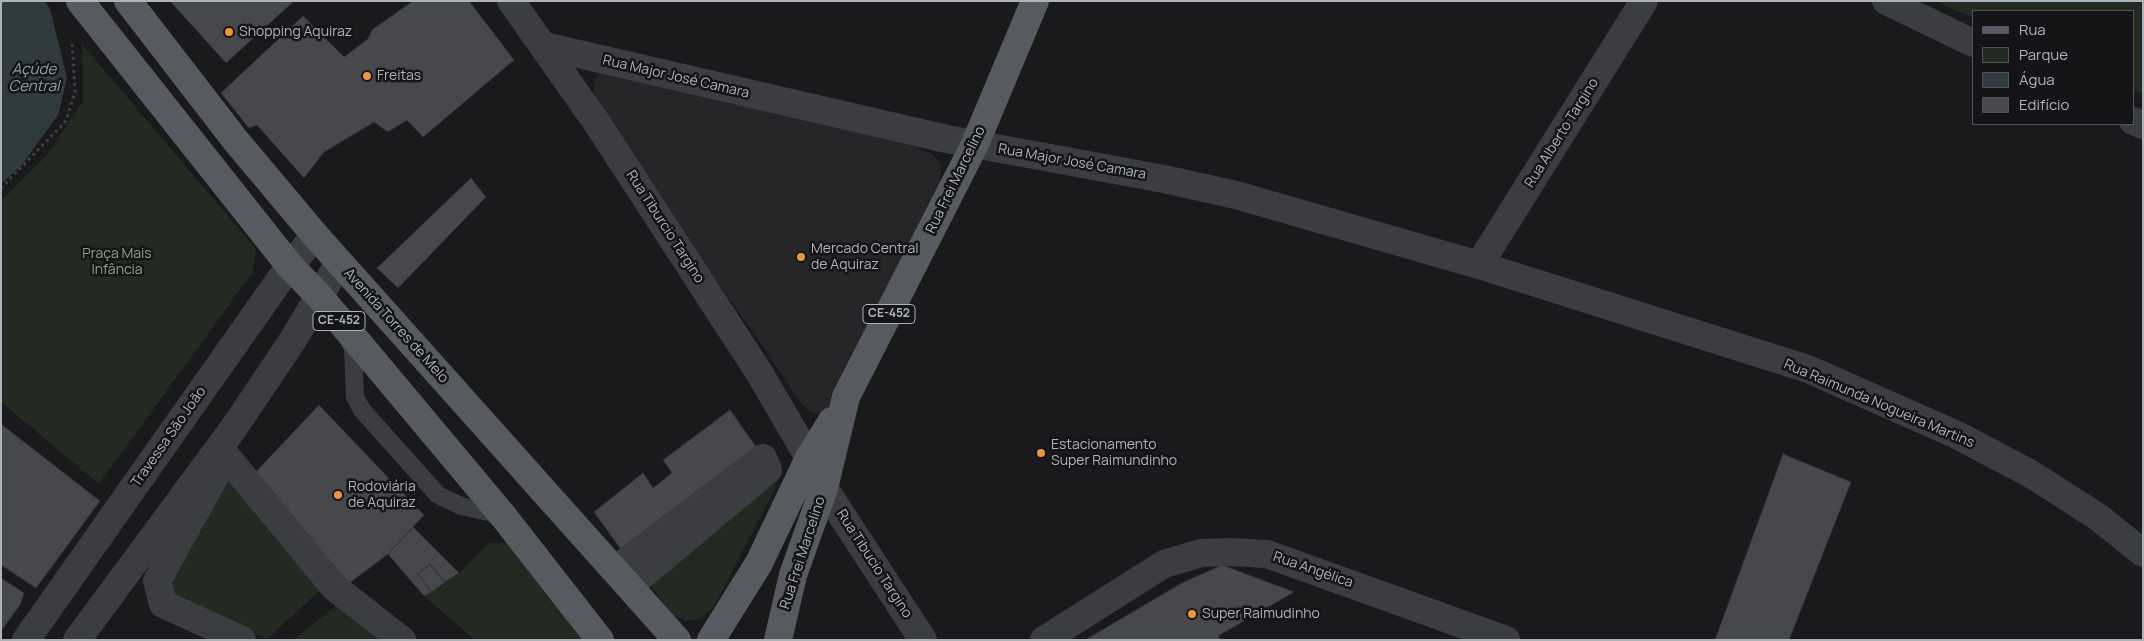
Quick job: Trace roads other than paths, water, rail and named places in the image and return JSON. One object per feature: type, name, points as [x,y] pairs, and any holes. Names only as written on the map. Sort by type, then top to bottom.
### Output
[{"type":"main road","name":"CE-452","points":[[80,1],[290,266],[319,296],[504,517],[600,640]]},
{"type":"main road","name":"Avenida Torres de Melo","points":[[128,1],[236,141],[339,263],[678,640]]},
{"type":"main road","name":"Rua Frei Marcelino","points":[[778,640],[793,575],[824,488],[846,397],[975,144],[1035,1]]},
{"type":"main road","points":[[711,640],[759,563],[809,458],[846,397]]},
{"type":"street","name":"Rua Tiburcio Targino","points":[[511,1],[598,124],[760,374],[809,458]]},
{"type":"street","name":"Rua Alberto Targino","points":[[1479,264],[1644,1]]},
{"type":"street","points":[[1886,1],[1972,43]]},
{"type":"street","name":"Rua Major José Camara","points":[[544,46],[905,130],[1164,179],[1236,195],[1479,264]]},
{"type":"street","name":"Travessa São João","points":[[26,640],[290,266],[315,235]]},
{"type":"street","points":[[77,640],[233,429],[291,343],[339,263]]},
{"type":"street","name":"Rua Raimunda Nogueira Martins","points":[[1479,264],[1808,369],[1956,435],[2031,474],[2098,517],[2143,553]]},
{"type":"street","points":[[242,640],[163,604],[157,581],[226,456],[334,587],[402,640]]},
{"type":"street","points":[[764,458],[768,470],[640,577],[628,560],[668,530],[764,458]]},
{"type":"street","name":"Rua Tibucio Targino","points":[[824,488],[923,640]]},
{"type":"street","name":"Rua Angélica","points":[[1044,640],[1164,564],[1201,553],[1231,552],[1267,554],[1506,640]]},
{"type":"lane","points":[[342,324],[353,348],[355,397],[362,410],[438,495],[461,506],[501,514],[504,517]]},
{"type":"water","name":"Açúde Central","points":[[1,1],[45,1],[50,9],[67,78],[58,115],[21,166],[1,184]]},
{"type":"place","name":"Shopping Aquiraz","points":[[229,32]]},
{"type":"place","name":"Freitas","points":[[367,76]]},
{"type":"place","name":"Mercado Central de Aquiraz","points":[[801,257]]},
{"type":"place","name":"Estacionamento Super Raimundinho","points":[[1041,453]]},
{"type":"place","name":"Rodoviária de Aquiraz","points":[[338,495]]},
{"type":"place","name":"Super Raimudinho","points":[[1192,614]]},
{"type":"park label","name":"Praça Mais Infância","points":[[117,262]]}]
